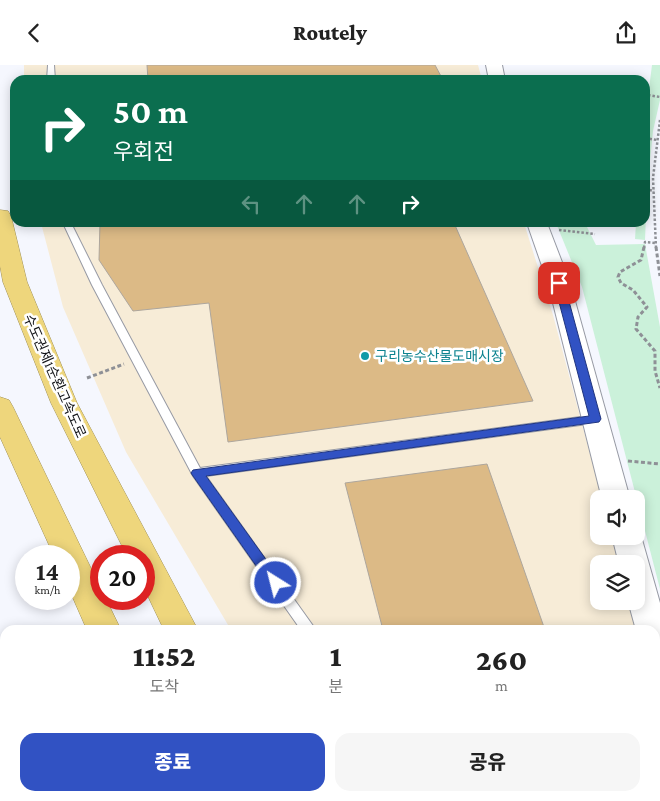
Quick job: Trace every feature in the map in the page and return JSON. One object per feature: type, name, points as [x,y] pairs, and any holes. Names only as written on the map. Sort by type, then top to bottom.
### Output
[{"type":"highway","name":"수도권제1순환고속도로","points":[[0,216],[15,282],[64,403],[138,545]]},
{"type":"highway","points":[[0,407],[102,625]]},
{"type":"highway","name":"수도권제1순환고속도로","points":[[155,578],[179,625]]},
{"type":"street","points":[[545,227],[614,490]]},
{"type":"street","points":[[645,605],[651,625]]},
{"type":"lane","points":[[69,227],[97,285],[197,473],[305,625]]},
{"type":"lane","points":[[197,473],[595,419]]},
{"type":"path","points":[[660,120],[654,191],[656,243],[660,276]]},
{"type":"path","points":[[650,139],[657,140]]},
{"type":"path","points":[[650,190],[654,191]]},
{"type":"path","points":[[552,227],[595,233]]},
{"type":"path","points":[[656,243],[645,242],[641,260],[620,272],[618,277],[621,283],[632,290],[647,307],[638,317],[636,329],[655,351],[655,371],[660,388]]},
{"type":"path","points":[[88,378],[138,359]]},
{"type":"path","points":[[605,459],[660,464]]},
{"type":"shaded area","points":[[24,65],[478,65],[481,75],[24,75]]},
{"type":"shaded area","name":"구리농수산물도매시장","points":[[42,227],[525,227],[553,315],[600,490],[590,490],[590,545],[615,545],[617,555],[590,555],[590,610],[632,610],[637,625],[228,625],[126,452],[63,307]]},
{"type":"green space","points":[[652,65],[660,65],[660,100],[653,131],[650,161],[650,81]]},
{"type":"green space","points":[[558,227],[587,227],[596,245],[645,244],[660,327],[660,589],[645,531],[645,490],[634,490],[582,287]]},
{"type":"green space","points":[[636,227],[646,227],[645,240],[635,239]]},
{"type":"building","points":[[147,65],[435,65],[440,75],[148,75]]},
{"type":"building","name":"구리농수산물도매시장","points":[[100,227],[456,227],[533,401],[228,442],[209,303],[133,311],[99,260]]},
{"type":"building","points":[[487,464],[543,625],[382,625],[345,483]]},
{"type":"place","name":"구리농수산물도매시장","points":[[365,356]]},
{"type":"route","points":[[276,583],[197,473],[595,419],[559,283]]}]
